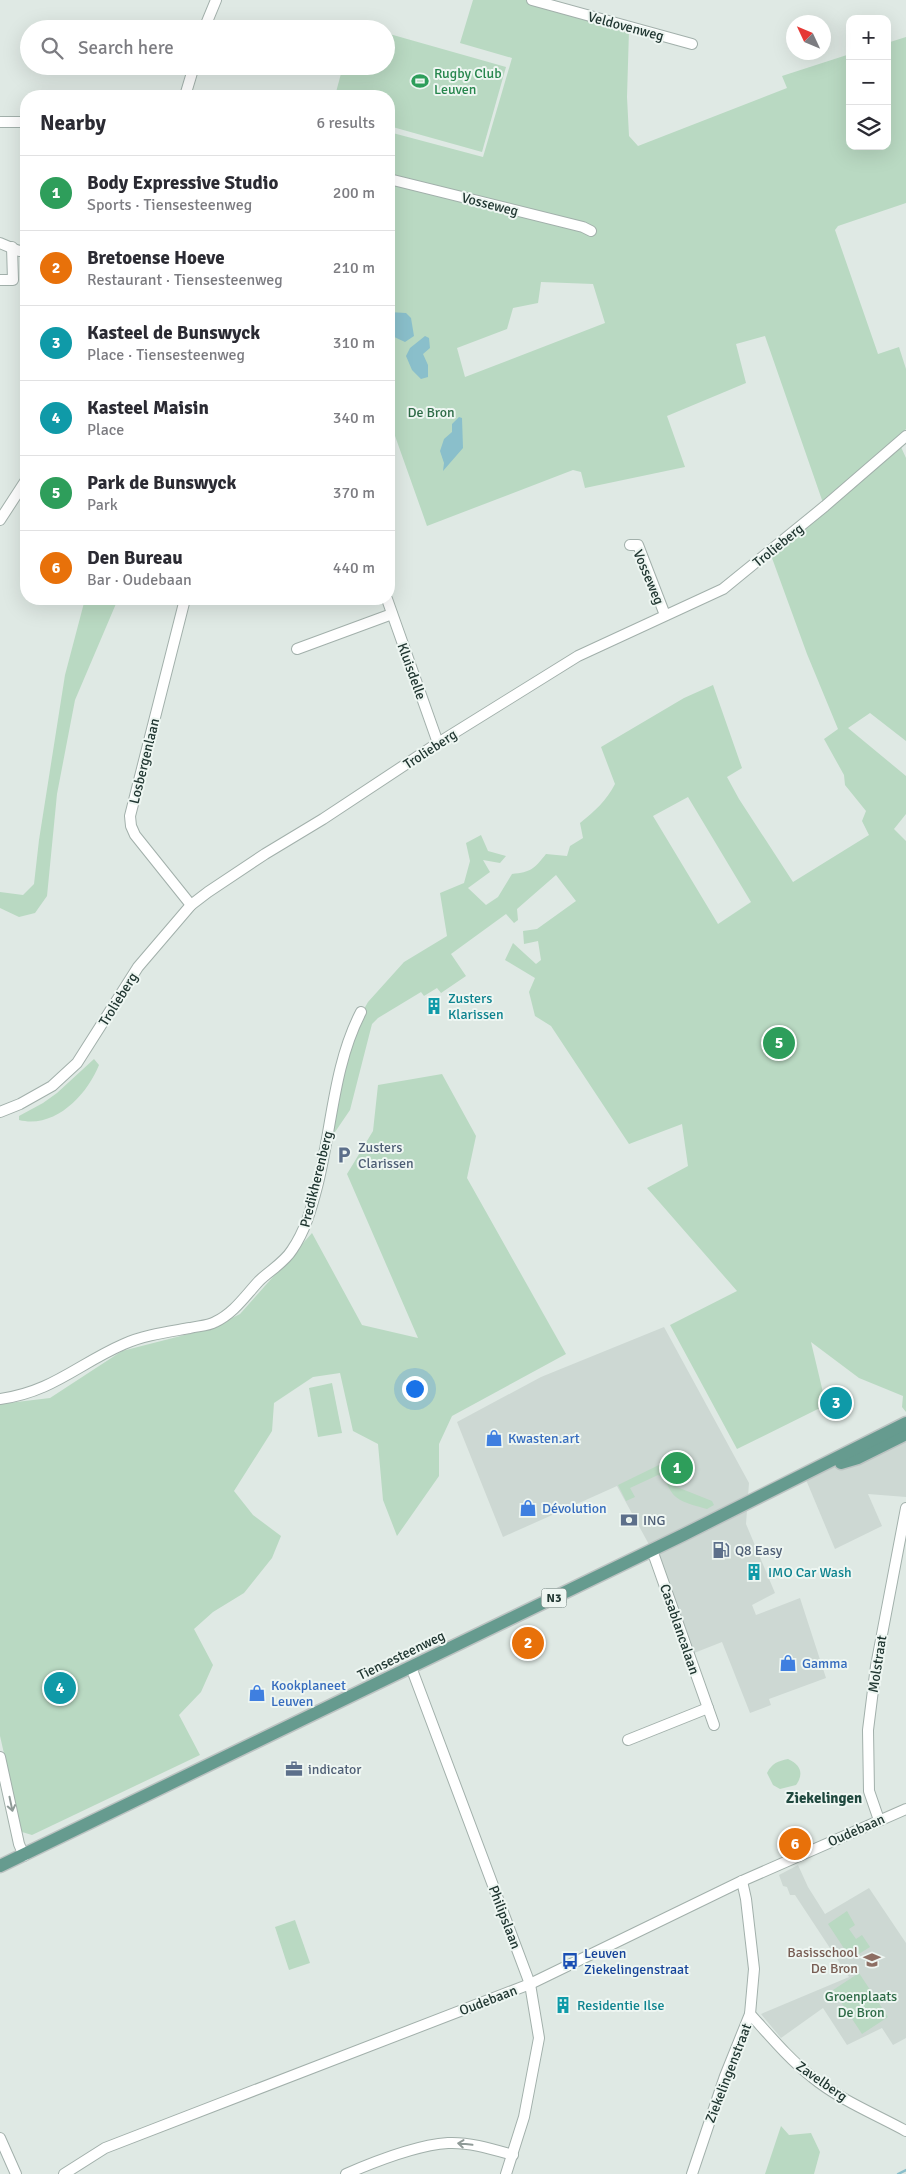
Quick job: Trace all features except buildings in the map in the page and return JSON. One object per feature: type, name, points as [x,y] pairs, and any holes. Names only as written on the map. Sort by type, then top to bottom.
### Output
[{"type":"main road","name":"Tiensesteenweg","points":[[0,1866],[652,1550],[906,1423]]},
{"type":"main road","name":"Tiensesteenweg","points":[[814,1470],[858,1458],[906,1434]]},
{"type":"street","points":[[208,20],[216,0]]},
{"type":"street","name":"Veldovenweg","points":[[532,0],[692,44]]},
{"type":"street","points":[[187,90],[191,75]]},
{"type":"street","points":[[0,122],[20,122]]},
{"type":"street","name":"Vosseweg","points":[[395,180],[583,227],[591,231]]},
{"type":"street","points":[[0,243],[20,250]]},
{"type":"street","points":[[0,280],[13,280],[12,247]]},
{"type":"street","name":"Trolieberg","points":[[0,1112],[20,1104],[52,1086],[77,1063],[138,967],[191,905],[265,854],[578,656],[723,589],[825,506],[906,436]]},
{"type":"street","points":[[0,520],[20,489]]},
{"type":"street","name":"Vosseweg","points":[[630,545],[638,545],[665,615]]},
{"type":"street","name":"Losbergenlaan","points":[[183,605],[130,816],[131,826],[135,835],[191,905]]},
{"type":"street","name":"Kluisdelle","points":[[389,605],[438,743]]},
{"type":"street","points":[[297,649],[392,614]]},
{"type":"street","name":"Predikherenberg","points":[[0,1399],[44,1388],[124,1344],[161,1333],[214,1323],[234,1309],[259,1282],[291,1253],[303,1234],[310,1213],[325,1157],[334,1100],[346,1046],[361,1012]]},
{"type":"street","name":"Molstraat","points":[[879,1820],[869,1791],[868,1730],[876,1666],[906,1508]]},
{"type":"street","name":"Casablancalaan","points":[[652,1550],[714,1725]]},
{"type":"street","name":"Philipslaan","points":[[411,1667],[530,1984],[539,2038],[524,2116],[506,2174]]},
{"type":"street","points":[[628,1740],[708,1708]]},
{"type":"street","points":[[0,1757],[19,1844],[24,1856]]},
{"type":"street","name":"Oudebaan","points":[[64,2174],[105,2148],[530,1984],[742,1881],[906,1809]]},
{"type":"street","name":"Ziekelingenstraat","points":[[692,2174],[725,2076],[750,2014],[754,1969],[746,1899],[742,1881]]},
{"type":"street","name":"Zavelberg","points":[[750,2014],[794,2062],[814,2079],[838,2095],[906,2131]]},
{"type":"street","points":[[0,2138],[16,2174]]},
{"type":"street","points":[[346,2174],[408,2151],[446,2143],[481,2146],[513,2155]]},
{"type":"shaded area","points":[[664,1327],[749,1483],[746,1524],[775,1593],[752,1605],[756,1615],[800,1598],[826,1678],[769,1699],[771,1705],[750,1713],[722,1642],[689,1655],[652,1550],[617,1486],[503,1537],[457,1422],[541,1377]]},
{"type":"shaded area","points":[[906,1423],[906,1497],[868,1494],[882,1526],[835,1549],[804,1475]]},
{"type":"shaded area","name":"Basisschool De Bron","points":[[798,1865],[808,1887],[825,1914],[869,1888],[906,1943],[906,2038],[893,2045],[882,2028],[847,2045],[823,2008],[781,2038],[761,2014],[849,1977],[795,1895],[790,1895],[787,1887],[783,1886],[779,1875]]},
{"type":"green space","name":"De Bron","points":[[473,0],[545,0],[629,30],[627,97],[629,136],[638,146],[787,88],[782,76],[846,55],[846,150],[891,150],[891,42],[906,37],[906,203],[838,226],[835,230],[878,354],[899,347],[906,369],[906,429],[900,435],[901,447],[906,458],[906,741],[870,713],[848,728],[906,776],[906,814],[894,829],[906,841],[906,1412],[902,1407],[903,1396],[859,1378],[811,1342],[826,1405],[737,1449],[670,1325],[737,1291],[647,1188],[688,1166],[682,1124],[629,1144],[551,1026],[535,1016],[529,992],[535,978],[505,960],[513,943],[536,964],[541,960],[538,941],[524,944],[523,931],[537,929],[576,901],[556,875],[517,909],[518,920],[514,923],[506,914],[451,954],[466,976],[441,993],[437,988],[424,996],[421,992],[378,1018],[372,1024],[350,1110],[333,1135],[341,1080],[355,1025],[368,1002],[404,962],[447,936],[440,893],[464,883],[470,861],[466,843],[481,835],[488,851],[506,856],[500,863],[483,860],[490,872],[468,888],[486,905],[498,897],[512,874],[532,869],[546,854],[567,856],[570,846],[583,838],[580,823],[600,805],[615,784],[601,747],[684,698],[713,685],[742,768],[727,777],[739,799],[793,882],[869,835],[862,821],[866,811],[845,785],[844,775],[824,739],[838,729],[807,654],[772,558],[774,553],[827,509],[822,500],[765,336],[736,344],[746,383],[667,416],[685,467],[585,488],[581,472],[573,470],[427,526],[395,436],[395,134],[483,157],[512,58],[460,43]],"holes":[[[541,282],[593,284],[605,323],[465,377],[457,348],[507,329],[513,308],[538,303]],[[688,797],[751,902],[718,924],[653,816]]]},
{"type":"green space","name":"Rugby Club Leuven","points":[[395,36],[506,67],[482,152],[395,128],[395,90],[337,90],[341,75],[395,75]]},
{"type":"green space","points":[[83,605],[115,605],[75,700],[57,794],[47,896],[35,913],[19,917],[0,908],[0,892],[23,895],[34,884],[39,840],[65,675]]},
{"type":"green space","points":[[94,1059],[99,1065],[94,1076],[78,1098],[68,1107],[45,1119],[19,1120],[19,1116],[57,1093]]},
{"type":"green space","points":[[442,1074],[476,1136],[467,1178],[566,1354],[452,1416],[439,1444],[439,1476],[397,1536],[383,1500],[378,1444],[353,1431],[340,1373],[313,1377],[274,1403],[272,1431],[234,1491],[253,1515],[281,1536],[272,1558],[244,1593],[213,1612],[194,1629],[213,1665],[201,1692],[179,1715],[200,1755],[32,1835],[22,1832],[0,1736],[0,1404],[50,1398],[122,1351],[212,1328],[240,1314],[312,1233],[362,1325],[418,1338],[347,1174],[373,1131],[378,1085]]},
{"type":"green space","points":[[332,1383],[342,1433],[318,1437],[309,1388]]},
{"type":"green space","points":[[661,1464],[672,1485],[712,1501],[714,1505],[707,1509],[683,1501],[673,1494],[658,1475],[630,1488],[635,1497],[626,1501],[618,1485]]},
{"type":"green space","points":[[788,1759],[796,1764],[800,1770],[800,1777],[796,1785],[780,1789],[773,1785],[767,1773],[776,1763]]},
{"type":"green space","name":"Groenplaats De Bron","points":[[847,1911],[855,1925],[849,1929],[856,1939],[862,1935],[870,1947],[851,1959],[828,1924]]},
{"type":"green space","points":[[295,1920],[310,1963],[289,1970],[275,1927]]},
{"type":"green space","name":"Groenplaats De Bron","points":[[859,1973],[888,2017],[862,2034],[833,1990]]},
{"type":"green space","points":[[781,2126],[789,2135],[811,2133],[820,2152],[814,2174],[765,2174]]},
{"type":"water","points":[[395,312],[406,313],[411,318],[414,336],[405,342],[395,337]]},
{"type":"water","points":[[425,336],[429,338],[430,348],[423,354],[428,365],[428,377],[421,379],[412,370],[406,356],[410,348]]},
{"type":"water","points":[[459,417],[462,418],[463,448],[443,471],[444,463],[440,451],[444,439],[452,432],[452,424]]},
{"type":"waterway","points":[[898,2174],[906,2170]]},
{"type":"place","name":"Rugby Club Leuven","points":[[420,81]]},
{"type":"place","name":"Zusters Klarissen","points":[[434,1006]]},
{"type":"place","name":"Park de Bunswyck","points":[[779,1043]]},
{"type":"place","name":"Zusters Clarissen","points":[[344,1155]]},
{"type":"place","name":"Kasteel de Bunswyck","points":[[836,1403]]},
{"type":"place","name":"Kwasten.art","points":[[494,1438]]},
{"type":"place","name":"Body Expressive Studio","points":[[677,1468]]},
{"type":"place","name":"Dévolution","points":[[528,1508]]},
{"type":"place","name":"ING","points":[[629,1520]]},
{"type":"place","name":"Q8 Easy","points":[[721,1550]]},
{"type":"place","name":"IMO Car Wash","points":[[754,1572]]},
{"type":"place","name":"Bretoense Hoeve","points":[[528,1643]]},
{"type":"place","name":"Gamma","points":[[788,1663]]},
{"type":"place","name":"Kasteel Maisin","points":[[60,1688]]},
{"type":"place","name":"Kookplaneet Leuven","points":[[257,1693]]},
{"type":"place","name":"indicator","points":[[294,1769]]},
{"type":"place","name":"Den Bureau","points":[[795,1844]]},
{"type":"place","name":"Basisschool De Bron","points":[[872,1960]]},
{"type":"place","name":"Leuven Ziekelingenstraat","points":[[570,1961]]},
{"type":"place","name":"Residentie Ilse","points":[[563,2005]]},
{"type":"district","name":"Ziekelingen","points":[[824,1798]]}]
